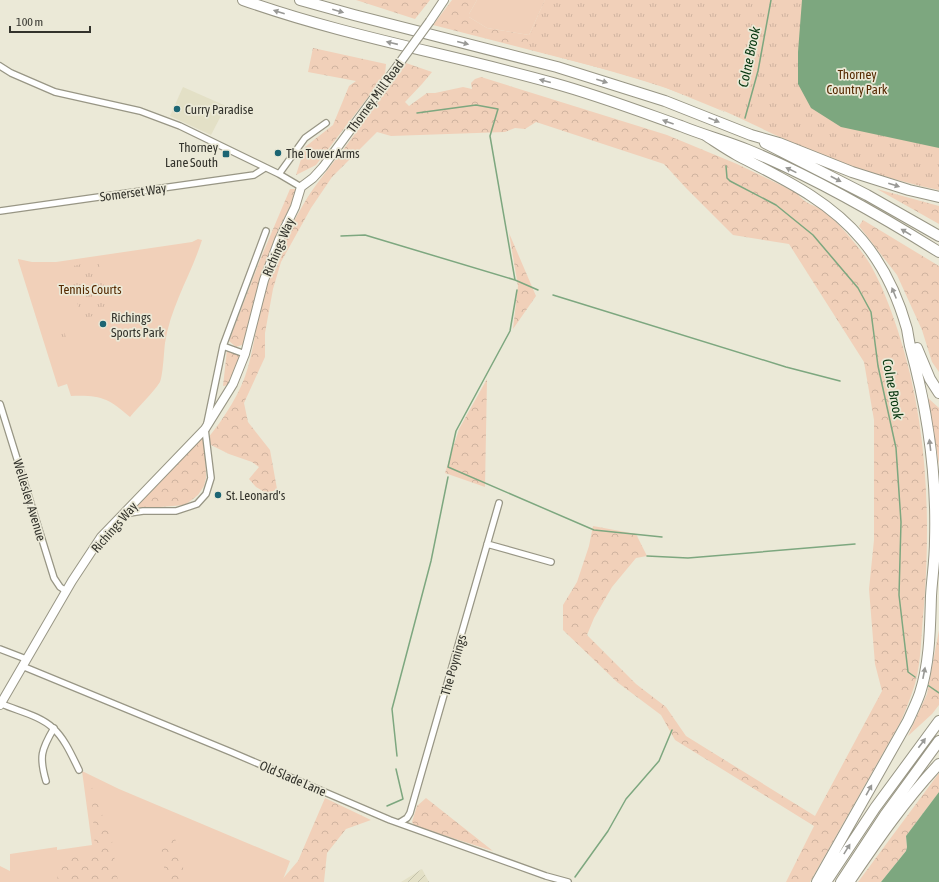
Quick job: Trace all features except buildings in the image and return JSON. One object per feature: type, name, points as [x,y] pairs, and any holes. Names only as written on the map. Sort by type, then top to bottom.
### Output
[{"type":"highway","points":[[243,0],[283,14],[345,31],[568,87],[748,150],[873,212],[939,252]]},
{"type":"highway","points":[[300,0],[354,16],[557,67],[665,101],[751,135],[779,143],[860,174],[909,190],[939,197]]},
{"type":"highway","points":[[705,135],[736,154],[800,188],[829,207],[843,219],[862,240],[883,269],[895,294],[907,330],[922,389],[926,413],[933,466],[935,541],[930,623],[923,680],[914,707],[901,734],[817,882]]},
{"type":"highway","points":[[751,135],[873,198],[939,236]]},
{"type":"highway","points":[[907,330],[914,342],[930,379],[939,393]]},
{"type":"highway","points":[[930,623],[939,585]]},
{"type":"highway","points":[[826,882],[875,808],[939,721]]},
{"type":"highway","points":[[840,882],[867,841],[939,741]]},
{"type":"highway","points":[[849,882],[891,822],[939,764]]},
{"type":"street","name":"Thorney Mill Road","points":[[301,187],[313,178],[323,167],[444,0]]},
{"type":"street","points":[[0,66],[11,73],[55,92],[140,110],[180,126],[278,174],[301,187]]},
{"type":"street","name":"Thorney Mill Road","points":[[278,174],[305,138],[326,122]]},
{"type":"street","name":"Somerset Way","points":[[0,211],[254,175],[265,168]]},
{"type":"street","name":"Richings Way","points":[[0,704],[66,591],[101,537],[205,428],[233,384],[245,354],[264,280],[279,240],[295,207],[301,187]]},
{"type":"street","name":"Richings Way","points":[[205,428],[223,346],[266,231]]},
{"type":"street","points":[[223,346],[245,354]]},
{"type":"street","name":"Wellesley Avenue","points":[[0,404],[54,578],[60,587],[66,591]]},
{"type":"street","points":[[123,514],[143,511],[176,511],[197,504],[206,494],[210,478],[205,428]]},
{"type":"street","name":"The Poynings","points":[[399,823],[407,818],[410,813],[499,503]]},
{"type":"street","points":[[487,544],[551,562]]},
{"type":"street","name":"Old Slade Lane","points":[[0,650],[24,662],[390,820],[546,876],[568,882]]},
{"type":"street","points":[[0,704],[41,720],[54,728],[67,747],[79,770]]},
{"type":"street","points":[[46,781],[41,765],[42,752],[46,740],[54,728]]},
{"type":"shaded area","points":[[802,0],[939,0],[939,148],[841,127],[811,108],[798,84],[798,52]]},
{"type":"shaded area","points":[[183,87],[226,106],[211,135],[170,116]]},
{"type":"shaded area","points":[[939,792],[939,882],[881,882],[906,851],[906,836]]},
{"type":"shaded area","points":[[422,869],[429,882],[401,882]]},
{"type":"green space","points":[[356,0],[430,0],[415,19]]},
{"type":"green space","points":[[452,0],[477,0],[469,14],[469,17],[487,28],[529,35],[545,0],[725,112],[659,85],[612,71],[433,25]]},
{"type":"green space","points":[[477,0],[545,0],[529,35],[487,28],[469,17],[469,14]]},
{"type":"green space","name":"Thorney Country Park","points":[[545,0],[939,0],[939,190],[890,178],[825,156],[797,145],[713,106],[667,88],[525,48]]},
{"type":"green space","points":[[313,48],[386,64],[385,75],[316,165],[296,175],[305,147],[333,125],[349,86],[356,81],[308,72]]},
{"type":"green space","points":[[406,63],[432,72],[405,102],[409,106],[427,93],[435,93],[463,87],[472,89],[471,83],[475,79],[481,77],[667,135],[737,164],[797,193],[803,200],[824,211],[836,222],[866,258],[886,296],[908,365],[921,433],[927,536],[920,655],[915,684],[901,721],[810,882],[786,882],[814,826],[675,740],[661,715],[617,682],[563,630],[563,605],[577,582],[589,546],[593,526],[636,534],[647,556],[636,558],[612,587],[594,618],[587,635],[636,684],[666,707],[686,736],[815,816],[882,691],[875,664],[869,589],[874,540],[874,420],[864,362],[789,244],[733,235],[664,164],[536,122],[525,129],[515,128],[505,132],[391,136],[377,132],[332,177],[311,208],[281,262],[273,289],[265,333],[265,357],[244,403],[248,422],[270,450],[277,489],[268,494],[256,487],[249,479],[259,467],[252,462],[229,454],[209,444],[208,438],[231,405],[245,377],[265,285],[275,259],[292,225],[313,190]]},
{"type":"green space","points":[[290,189],[299,189],[278,230],[245,344],[236,347],[229,341],[260,260]]},
{"type":"green space","points":[[877,189],[939,206],[939,224]]},
{"type":"green space","points":[[863,220],[939,266],[939,372],[932,362],[922,330],[897,275],[859,226]]},
{"type":"green space","points":[[509,233],[536,296],[513,329],[518,286]]},
{"type":"green space","name":"Richings Sports Park","points":[[198,239],[202,240],[176,303],[168,329],[160,382],[154,391],[130,417],[104,399],[90,396],[71,396],[67,384],[58,387],[18,259],[32,262],[56,262],[192,242]]},
{"type":"green space","name":"Tennis Courts","points":[[98,260],[110,312],[81,319],[69,267]]},
{"type":"green space","points":[[63,329],[68,342],[60,345],[55,331]]},
{"type":"green space","points":[[227,350],[242,354],[230,385],[223,386]]},
{"type":"green space","points":[[487,379],[485,487],[445,473],[459,429]]},
{"type":"green space","points":[[928,398],[939,408],[939,465]]},
{"type":"green space","points":[[205,436],[206,478],[204,486],[198,495],[185,505],[134,509],[203,437]]},
{"type":"green space","points":[[939,630],[939,705],[932,714],[908,736],[927,694]]},
{"type":"green space","points":[[82,771],[119,789],[290,861],[282,882],[0,882],[0,866],[10,871],[10,854],[57,847],[57,850],[92,845]]},
{"type":"green space","points":[[939,773],[939,792],[906,836],[906,851],[881,882],[858,882]]},
{"type":"green space","points":[[91,785],[112,841],[118,882],[57,882],[59,862],[95,850]]},
{"type":"green space","points":[[325,798],[371,820],[346,829],[327,853],[324,882],[280,882],[298,861]]},
{"type":"green space","points":[[426,798],[493,851],[415,826],[412,822],[417,806]]},
{"type":"green space","points":[[175,838],[186,878],[192,882],[166,882],[160,839]]},
{"type":"waterway","name":"Colne Brook","points":[[745,118],[758,71],[771,0]]},
{"type":"waterway","points":[[417,113],[476,105],[498,109],[490,136],[515,280]]},
{"type":"waterway","name":"Colne Brook","points":[[726,166],[727,178],[730,181],[776,205],[813,235],[858,288],[871,312],[878,366],[896,448],[901,522],[899,595],[908,672],[915,677]]},
{"type":"waterway","points":[[341,236],[365,235],[515,280],[538,290]]},
{"type":"waterway","points":[[517,290],[510,331],[456,431],[448,467],[594,530],[662,537]]},
{"type":"waterway","points":[[553,295],[786,367],[840,381]]},
{"type":"waterway","points":[[397,756],[392,709],[431,561],[448,477]]},
{"type":"waterway","points":[[647,556],[688,558],[855,544]]},
{"type":"waterway","name":"Colne Brook","points":[[926,684],[939,693]]},
{"type":"waterway","points":[[575,877],[608,831],[626,799],[659,761],[672,730]]},
{"type":"waterway","points":[[387,806],[403,799],[396,769]]},
{"type":"place","name":"Curry Paradise","points":[[177,109]]},
{"type":"place","name":"The Tower Arms","points":[[278,153]]},
{"type":"place","name":"Thorney Lane South","points":[[226,154]]},
{"type":"place","name":"Richings Sports Park","points":[[103,324]]},
{"type":"place","name":"St. Leonard's","points":[[218,495]]}]
